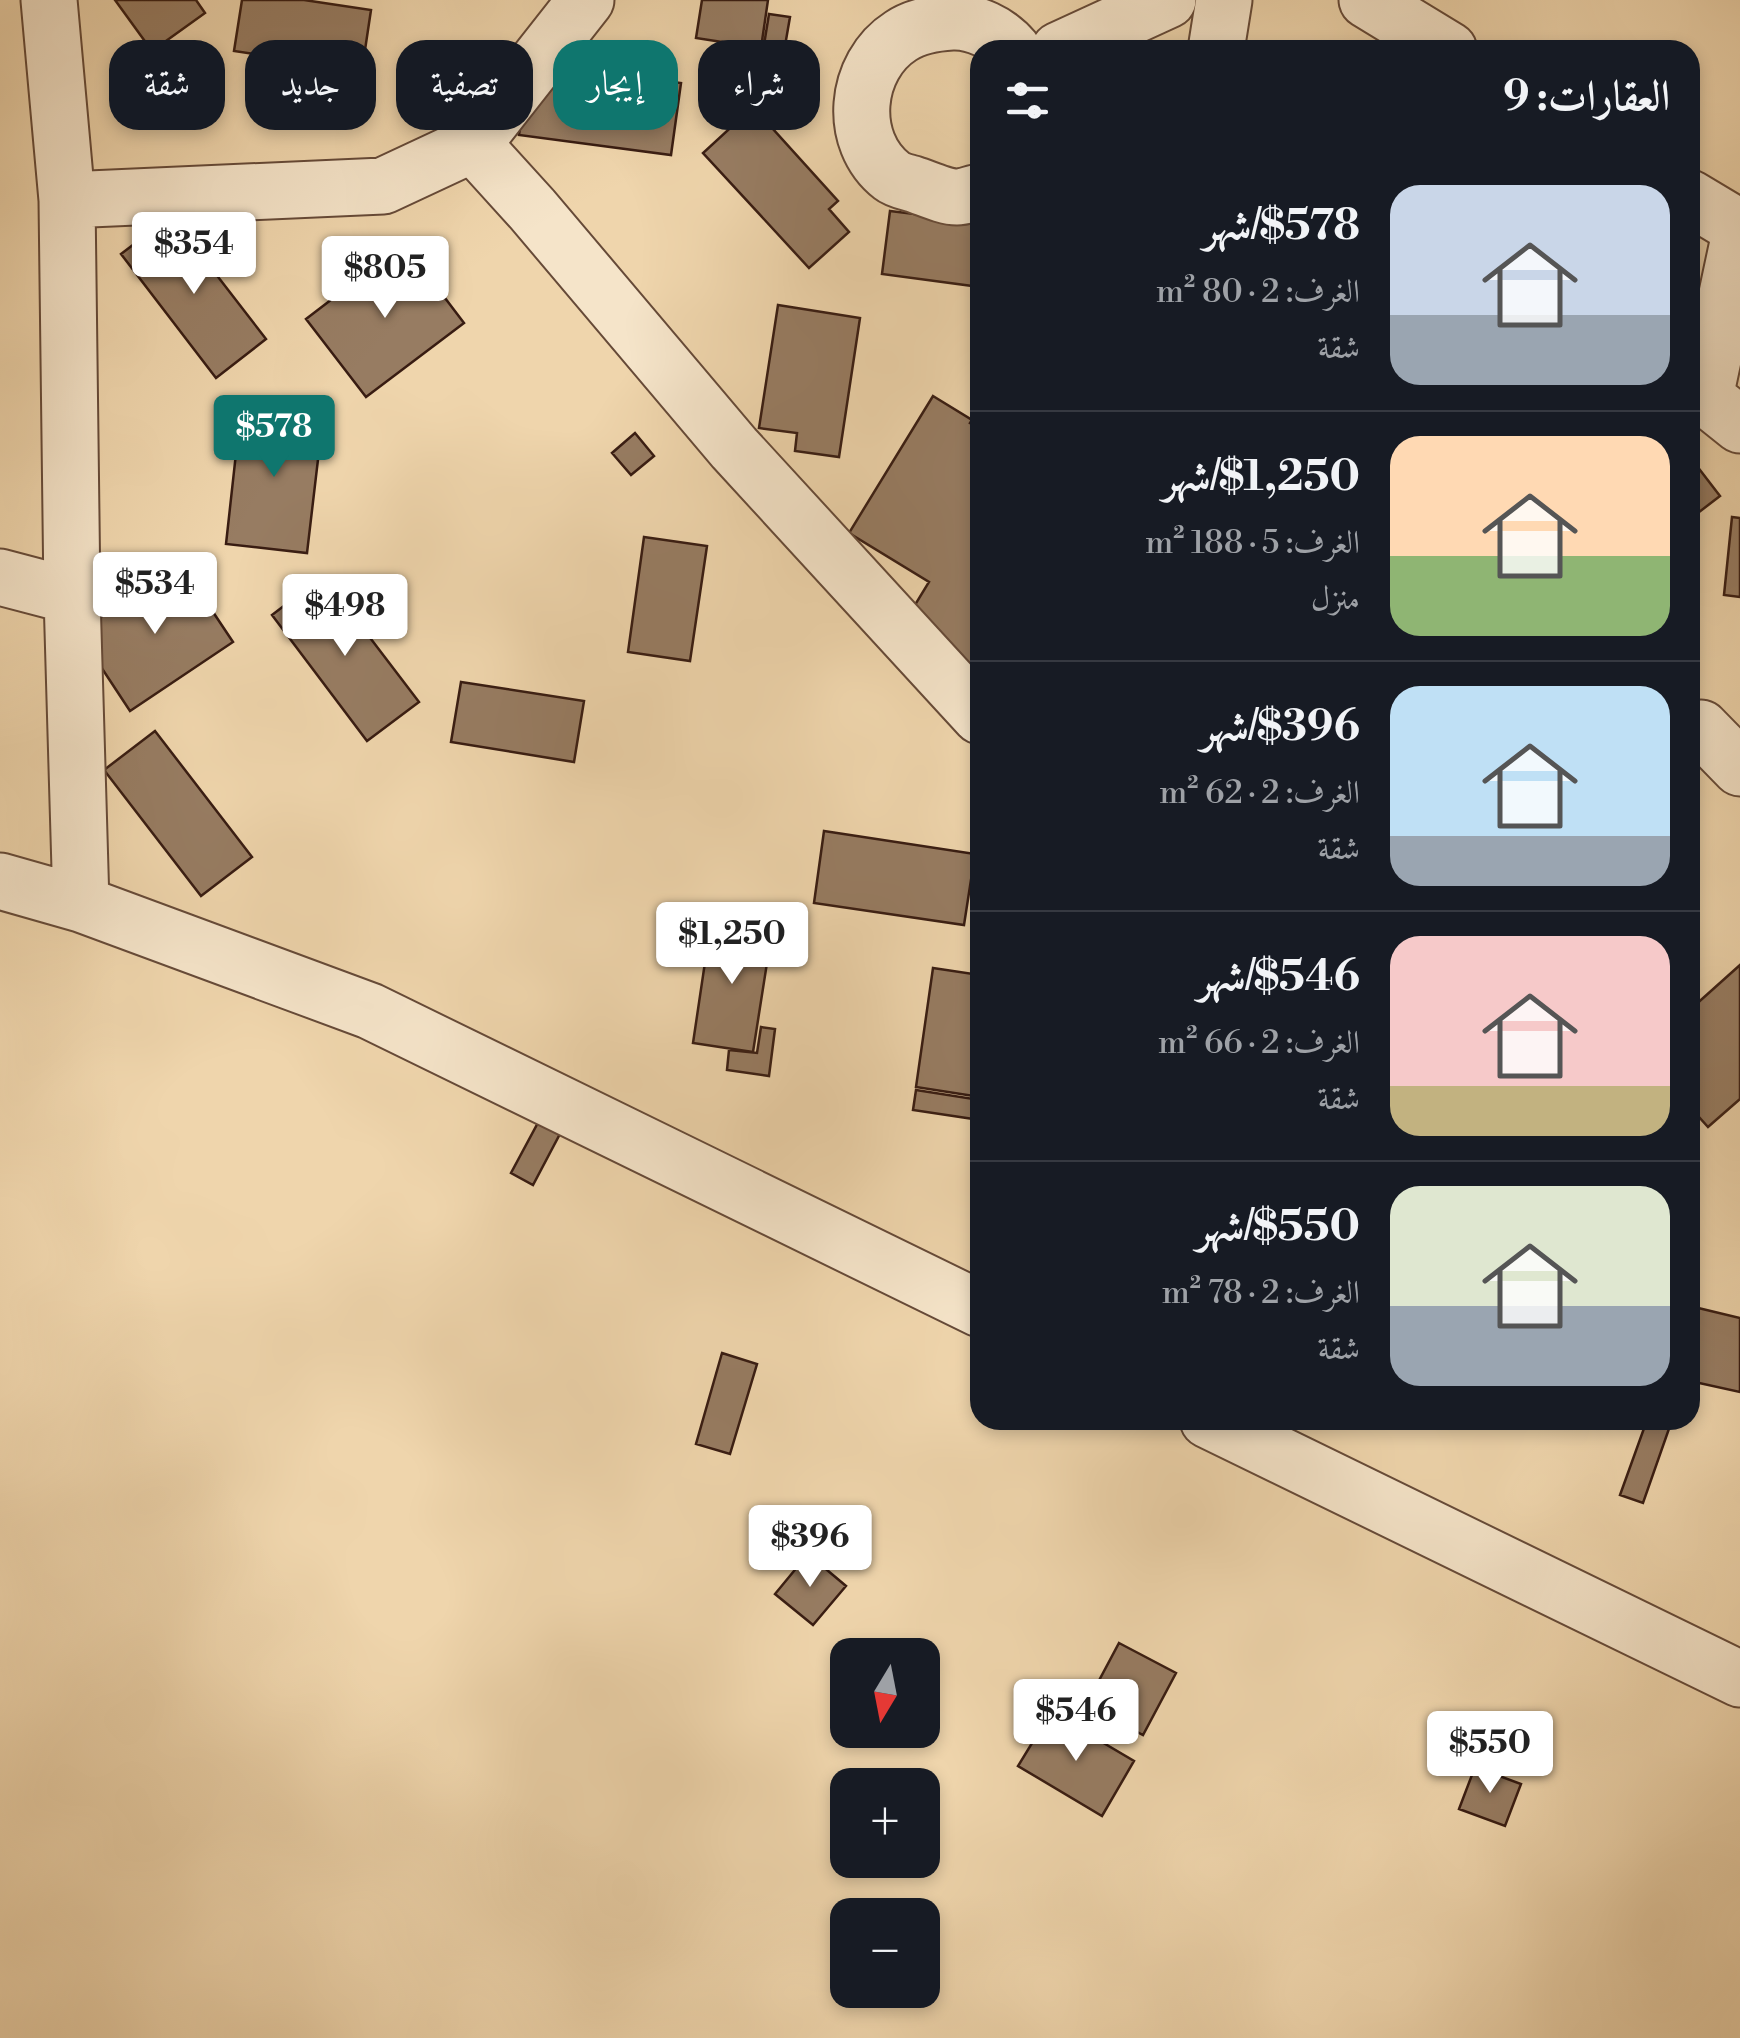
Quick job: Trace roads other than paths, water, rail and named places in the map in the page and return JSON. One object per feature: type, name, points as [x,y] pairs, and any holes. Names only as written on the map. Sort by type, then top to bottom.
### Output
[{"type":"street","points":[[49,0],[68,200],[72,596],[81,904]]},
{"type":"street","points":[[68,200],[383,186],[473,144],[586,0]]},
{"type":"street","points":[[1081,40],[1168,0]]},
{"type":"street","points":[[1218,40],[1224,0]]},
{"type":"street","points":[[1367,0],[1433,40]]},
{"type":"street","points":[[970,197],[893,178],[873,155],[860,106],[868,76],[884,49],[902,35],[930,23],[962,22],[980,26],[1003,40]]},
{"type":"street","points":[[473,144],[532,208],[734,448],[970,705]]},
{"type":"street","points":[[1700,205],[1740,231],[1705,396],[1740,425]]},
{"type":"street","points":[[0,578],[72,596]]},
{"type":"street","points":[[1700,728],[1740,768]]},
{"type":"street","points":[[0,880],[81,904],[370,1011],[970,1304]]},
{"type":"street","points":[[1229,1430],[1740,1679]]}]
